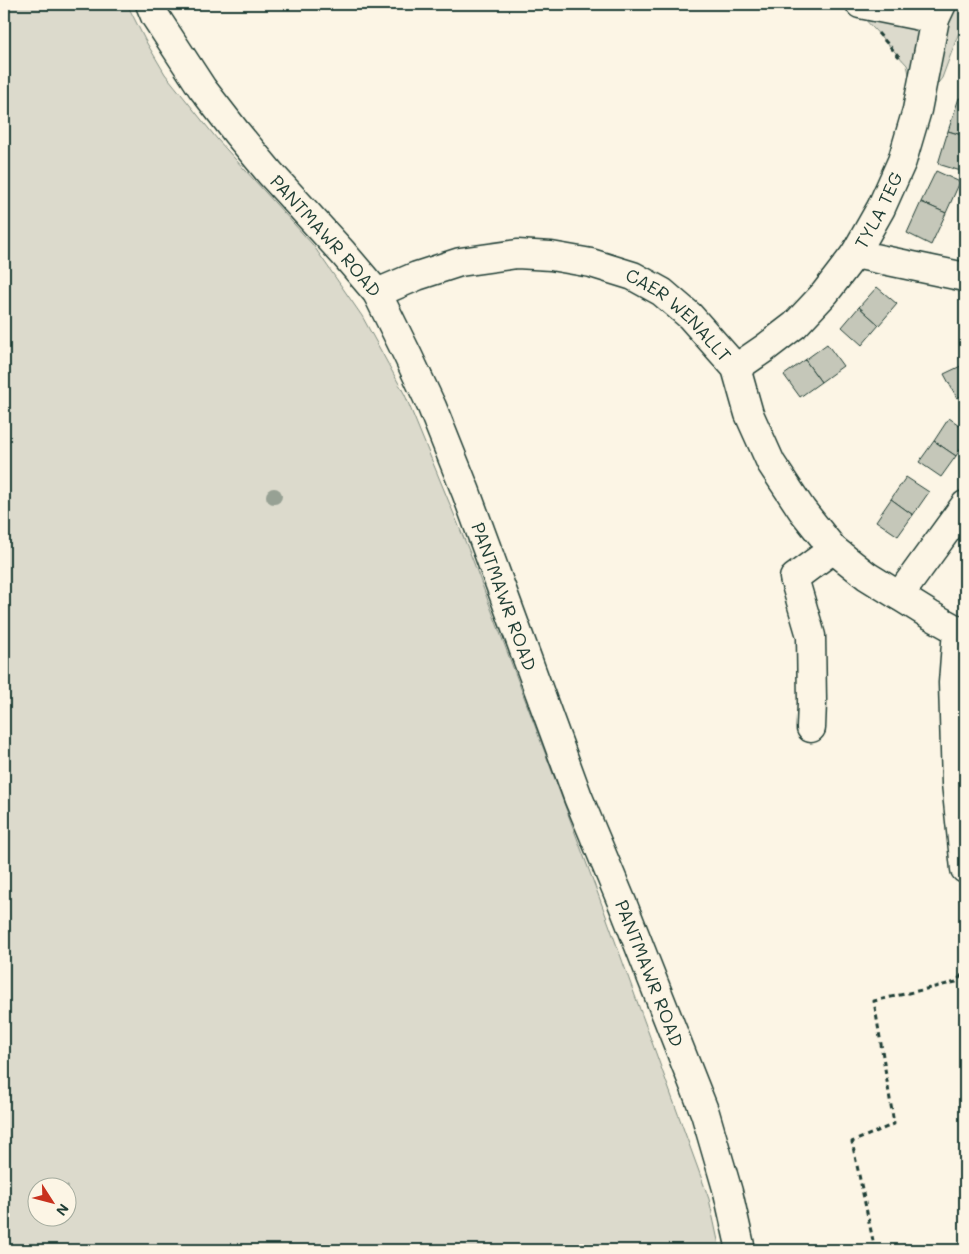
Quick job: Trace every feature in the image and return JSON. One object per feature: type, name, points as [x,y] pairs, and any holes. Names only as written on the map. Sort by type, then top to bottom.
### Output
[{"type":"street","name":"PANTMAWR ROAD","points":[[150,4],[202,88],[236,132],[377,293],[432,407],[466,492],[578,797],[705,1113],[728,1192],[741,1250]]},
{"type":"street","points":[[860,4],[939,12]]},
{"type":"street","name":"TYLA TEG","points":[[736,368],[795,325],[825,293],[855,254],[881,208],[902,161],[917,110],[939,12]]},
{"type":"street","name":"CAER WENALLT","points":[[377,293],[417,276],[460,262],[517,254],[550,256],[591,264],[633,276],[662,292],[690,316],[736,368],[749,414],[771,463],[802,510],[832,549],[867,576],[930,615],[961,631]]},
{"type":"street","points":[[855,254],[965,277]]},
{"type":"street","points":[[899,596],[965,504]]},
{"type":"street","points":[[810,728],[812,702],[811,636],[794,578],[832,549]]},
{"type":"street","points":[[961,631],[954,683],[956,783],[965,869]]},
{"type":"path","points":[[876,31],[907,65]]},
{"type":"path","points":[[875,1250],[852,1142],[894,1124],[874,1001],[956,982],[964,972]]},
{"type":"shaded area","points":[[4,4],[127,4],[165,74],[217,139],[313,245],[362,316],[405,395],[472,558],[598,894],[709,1199],[720,1250],[4,1250]]},
{"type":"shaded area","points":[[851,4],[965,4],[965,16],[942,78],[917,110],[907,65]]},
{"type":"building","points":[[959,98],[965,100],[965,136],[948,131]]},
{"type":"building","points":[[948,131],[965,136],[964,172],[938,164]]},
{"type":"building","points":[[936,171],[960,182],[946,213],[921,202]]},
{"type":"building","points":[[921,202],[946,213],[931,245],[907,233]]},
{"type":"building","points":[[877,287],[897,304],[879,325],[859,307]]},
{"type":"building","points":[[859,307],[879,325],[862,345],[842,327]]},
{"type":"building","points":[[827,344],[843,366],[821,382],[805,360]]},
{"type":"building","points":[[805,360],[821,382],[800,397],[784,375]]},
{"type":"building","points":[[965,364],[965,394],[957,398],[944,374]]},
{"type":"building","points":[[949,418],[965,429],[965,442],[956,456],[934,441]]},
{"type":"building","points":[[934,441],[956,456],[941,477],[919,462]]},
{"type":"building","points":[[906,477],[929,492],[913,515],[891,499]]},
{"type":"building","points":[[891,499],[913,515],[898,536],[876,521]]}]
